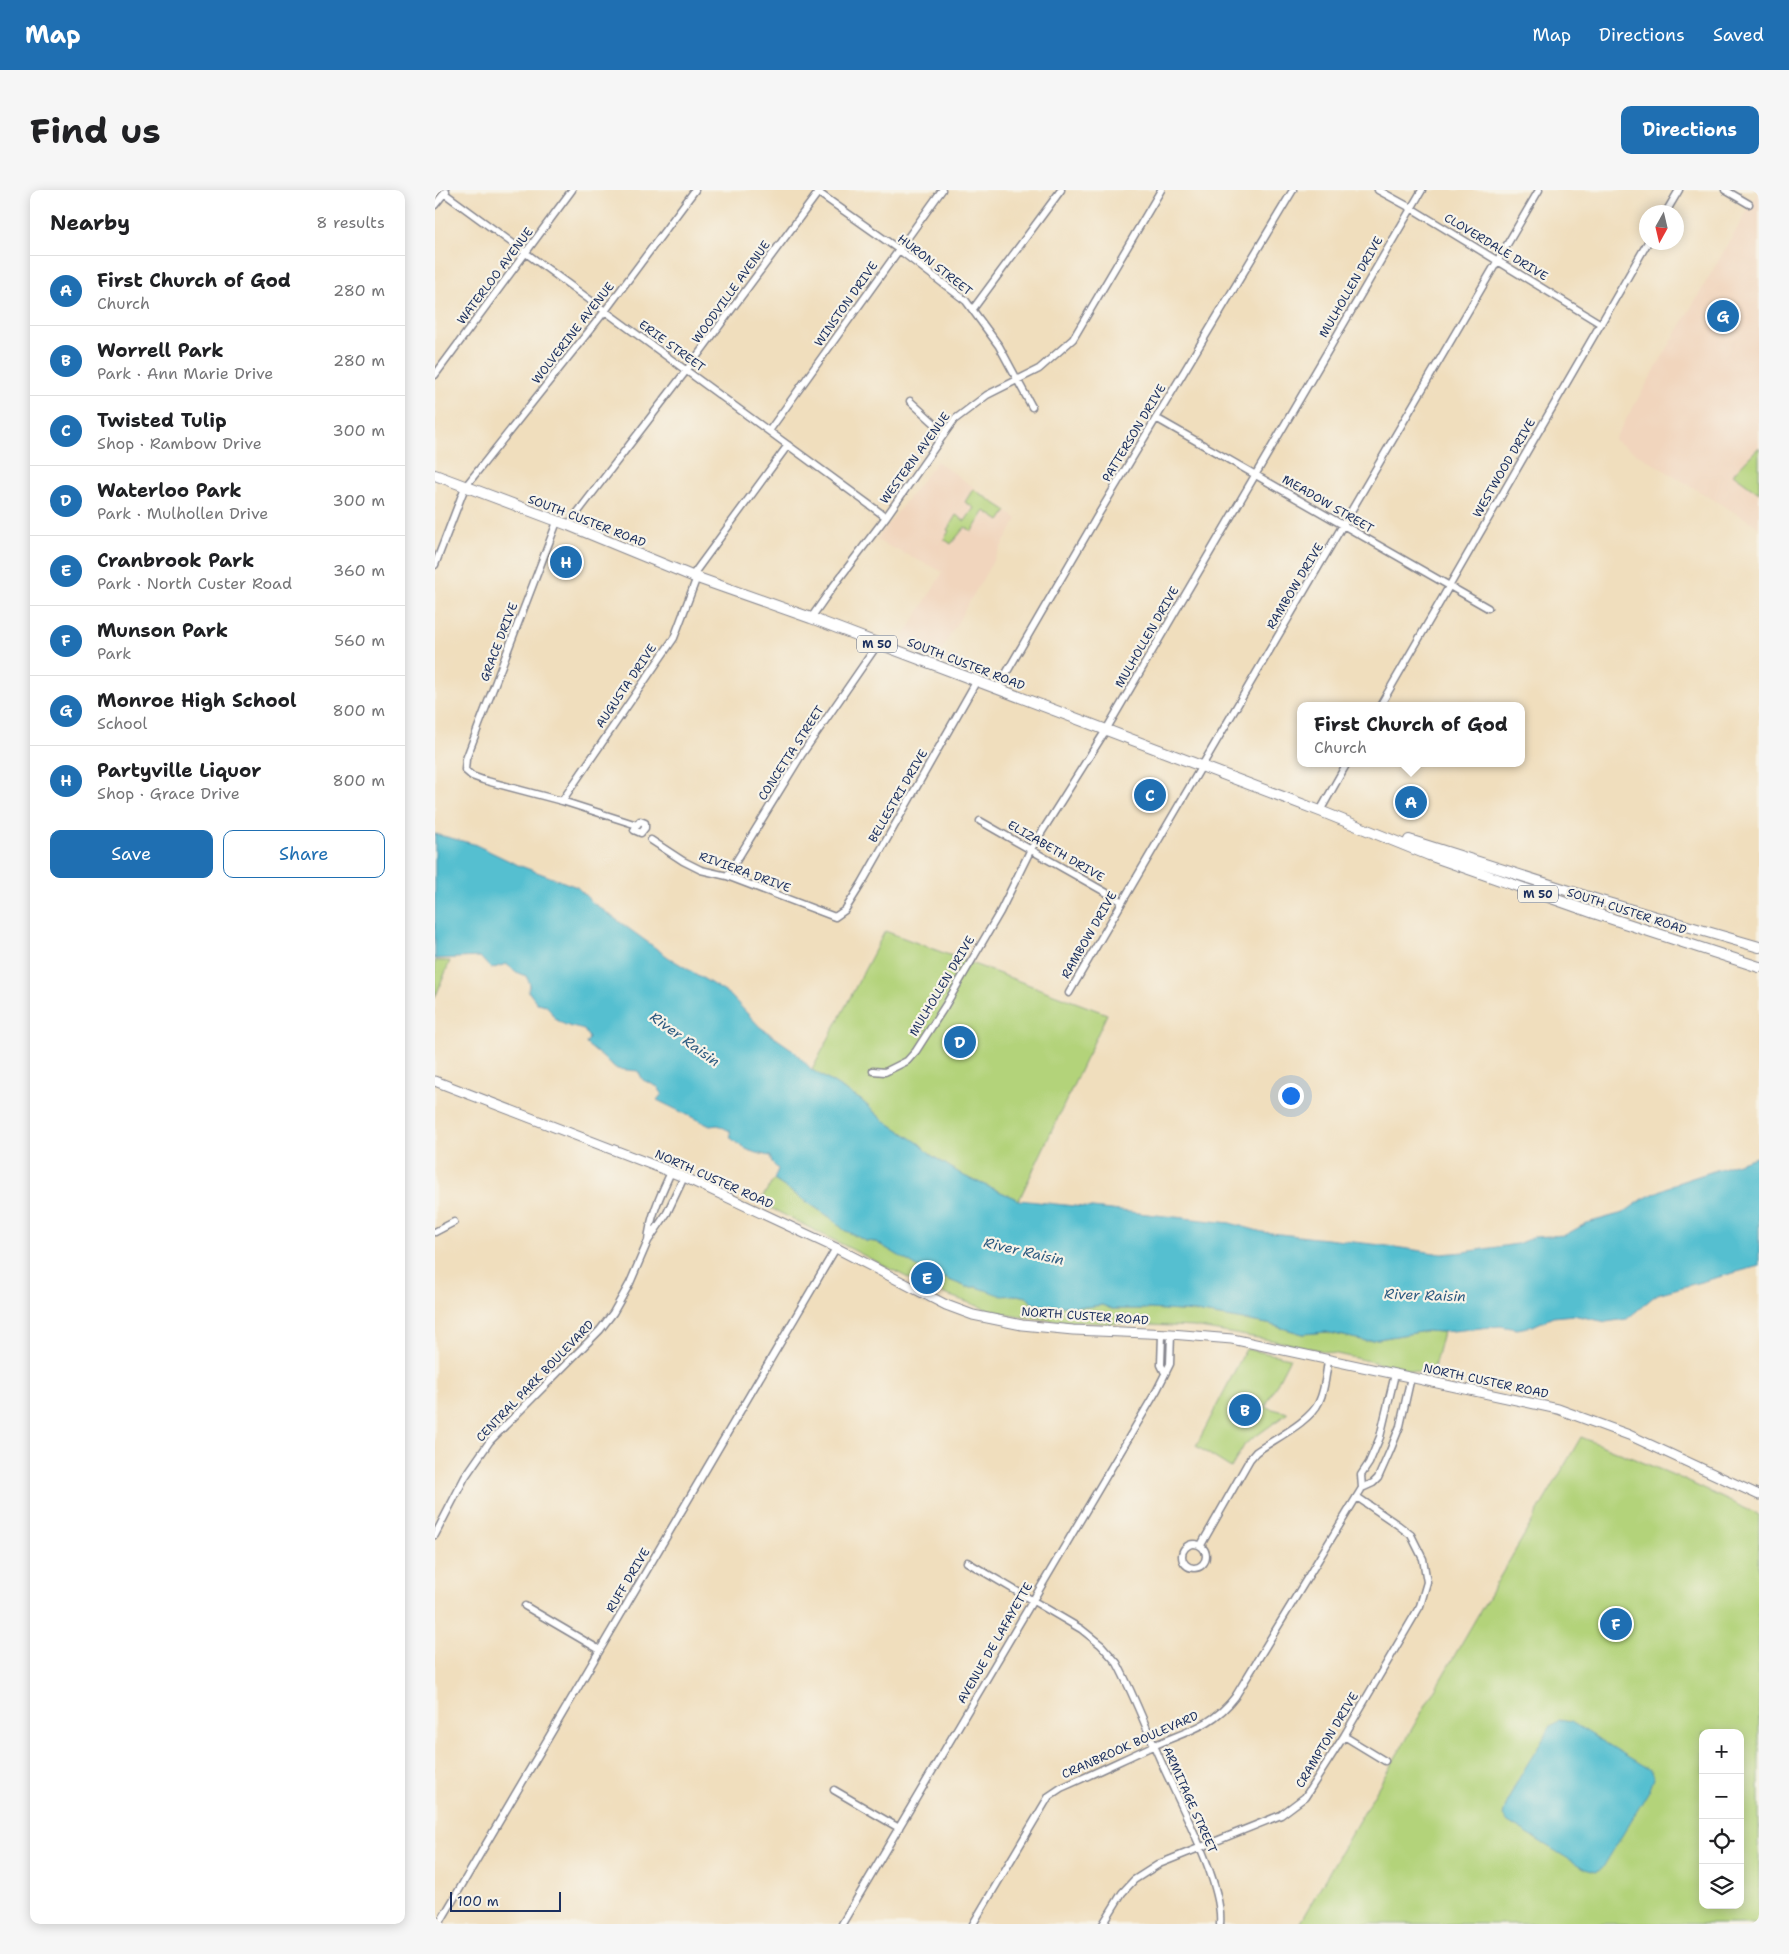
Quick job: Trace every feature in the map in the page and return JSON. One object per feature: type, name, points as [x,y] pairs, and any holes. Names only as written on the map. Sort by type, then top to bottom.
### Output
[{"type":"main road","name":"SOUTH CUSTER ROAD","points":[[435,475],[694,576],[811,618],[1320,811],[1429,855],[1759,967]]},
{"type":"main road","name":"SOUTH CUSTER ROAD","points":[[1320,811],[1601,900],[1759,947]]},
{"type":"street","name":"WATERLOO AVENUE","points":[[435,375],[572,190]]},
{"type":"street","name":"WOLVERINE AVENUE","points":[[435,565],[465,487],[605,311],[695,190]]},
{"type":"street","name":"WINSTON DRIVE","points":[[769,431],[942,190]]},
{"type":"street","points":[[973,309],[1061,190]]},
{"type":"street","name":"WESTERN AVENUE","points":[[811,618],[886,517],[954,420],[976,402],[1039,369],[1073,339],[1161,190]]},
{"type":"street","name":"PATTERSON DRIVE","points":[[997,689],[1156,418],[1293,190]]},
{"type":"street","name":"CLOVERDALE DRIVE","points":[[1378,190],[1411,208],[1601,324]]},
{"type":"street","name":"MULHOLLEN DRIVE","points":[[873,1071],[885,1072],[899,1066],[916,1051],[1001,912],[1031,849],[1106,730],[1421,190]]},
{"type":"street","name":"RAMBOW DRIVE","points":[[1069,993],[1539,190]]},
{"type":"street","points":[[1670,205],[1679,190]]},
{"type":"street","points":[[1725,190],[1749,204]]},
{"type":"street","name":"HURON STREET","points":[[818,191],[899,249],[959,295],[973,309],[999,346],[1032,406]]},
{"type":"street","name":"WOODVILLE AVENUE","points":[[568,526],[686,371],[818,191]]},
{"type":"street","name":"ERIE STREET","points":[[445,192],[886,517]]},
{"type":"street","points":[[435,205],[445,192]]},
{"type":"street","name":"WESTWOOD DRIVE","points":[[1381,702],[1644,250]]},
{"type":"street","points":[[910,401],[945,433]]},
{"type":"street","name":"MEADOW STREET","points":[[1156,418],[1488,608]]},
{"type":"street","points":[[694,576],[788,445]]},
{"type":"street","name":"GRACE DRIVE","points":[[557,522],[466,759],[465,770],[471,776],[483,780],[562,801]]},
{"type":"street","name":"AUGUSTA DRIVE","points":[[562,801],[673,638],[694,576]]},
{"type":"street","name":"CONCETTA STREET","points":[[727,876],[802,754],[878,644]]},
{"type":"street","name":"BELLESTRI DRIVE","points":[[835,917],[845,910],[862,883],[976,682]]},
{"type":"street","points":[[1320,811],[1345,767]]},
{"type":"street","points":[[562,801],[637,825]]},
{"type":"street","name":"ELIZABETH DRIVE","points":[[980,821],[1121,902]]},
{"type":"street","name":"RIVIERA DRIVE","points":[[651,840],[683,861],[701,870],[727,876],[835,917]]},
{"type":"street","name":"NORTH CUSTER ROAD","points":[[435,1081],[683,1177],[836,1248],[946,1305],[973,1315],[1030,1326],[1232,1339],[1558,1409],[1644,1442],[1759,1495]]},
{"type":"street","name":"CENTRAL PARK BOULEVARD","points":[[648,1241],[649,1229],[655,1208],[671,1172]]},
{"type":"street","name":"CENTRAL PARK BOULEVARD","points":[[435,1536],[465,1477],[490,1441],[600,1330],[613,1313],[630,1283],[648,1241],[667,1213],[683,1177]]},
{"type":"street","points":[[435,1232],[454,1222]]},
{"type":"street","name":"RUFF DRIVE","points":[[439,1924],[836,1248]]},
{"type":"street","name":"AVENUE DE LAFAYETTE","points":[[842,1924],[1157,1390],[1165,1373],[1161,1365],[1167,1334]]},
{"type":"street","points":[[1201,1545],[1250,1459],[1256,1452],[1312,1413],[1317,1407],[1322,1394],[1328,1360]]},
{"type":"street","name":"CRANBROOK BOULEVARD","points":[[973,1924],[1049,1796],[1061,1788],[1207,1724],[1228,1706],[1251,1673],[1357,1498],[1362,1488],[1361,1475],[1369,1463],[1380,1437],[1395,1374]]},
{"type":"street","name":"CRANBROOK BOULEVARD","points":[[1362,1488],[1373,1483],[1378,1478],[1390,1451],[1399,1426],[1411,1377]]},
{"type":"street","name":"CRAMPTON DRIVE","points":[[1103,1924],[1122,1893],[1134,1880],[1159,1864],[1281,1815],[1296,1805],[1305,1797],[1344,1736],[1419,1606],[1427,1582],[1423,1560],[1411,1535],[1398,1524],[1357,1498]]},
{"type":"street","name":"ARMITAGE STREET","points":[[967,1562],[1093,1638],[1113,1658],[1124,1677],[1217,1892],[1220,1907],[1220,1924]]},
{"type":"street","points":[[525,1606],[600,1650]]},
{"type":"street","points":[[1344,1736],[1385,1761]]},
{"type":"street","points":[[834,1790],[899,1828]]},
{"type":"shaded area","points":[[1759,191],[1759,527],[1614,440]]},
{"type":"shaded area","points":[[937,461],[1017,519],[937,658],[899,644],[943,572],[876,540]]},
{"type":"green space","points":[[1759,447],[1759,493],[1733,474]]},
{"type":"green space","points":[[973,489],[1007,511],[1000,521],[985,511],[972,531],[965,527],[951,544],[944,539],[949,531],[947,530],[956,515],[965,521],[974,508],[965,502]]},
{"type":"green space","points":[[885,931],[1107,1014],[1019,1200],[964,1176],[931,1155],[920,1144],[882,1119],[861,1100],[812,1070]]},
{"type":"green space","points":[[435,961],[450,961],[435,998]]},
{"type":"green space","points":[[774,1180],[831,1218],[844,1230],[866,1241],[876,1242],[921,1269],[967,1287],[977,1287],[1010,1296],[1027,1297],[1032,1303],[1041,1305],[1086,1307],[1102,1305],[1112,1309],[1196,1312],[1268,1324],[1303,1334],[1326,1332],[1366,1341],[1426,1331],[1443,1332],[1432,1375],[1287,1343],[1194,1327],[1058,1321],[1014,1316],[989,1310],[928,1288],[759,1202]]},
{"type":"green space","points":[[1246,1349],[1290,1358],[1265,1407],[1288,1413],[1245,1444],[1231,1468],[1196,1446]]},
{"type":"green space","points":[[1581,1437],[1676,1476],[1759,1515],[1759,1924],[1299,1924]]},
{"type":"water","name":"River Raisin","points":[[435,834],[474,844],[518,865],[577,887],[592,902],[668,957],[730,995],[760,1027],[793,1050],[812,1070],[861,1100],[882,1119],[920,1144],[931,1155],[964,1176],[1019,1200],[1230,1223],[1262,1232],[1381,1245],[1442,1254],[1517,1244],[1534,1237],[1565,1235],[1587,1223],[1623,1213],[1643,1199],[1674,1184],[1759,1156],[1759,1266],[1657,1294],[1627,1319],[1606,1322],[1573,1315],[1553,1317],[1533,1326],[1517,1329],[1500,1326],[1443,1332],[1426,1331],[1366,1341],[1326,1332],[1303,1334],[1268,1324],[1196,1312],[1112,1309],[1102,1305],[1086,1307],[1041,1305],[1032,1303],[1027,1297],[1017,1295],[1002,1296],[977,1287],[967,1287],[921,1269],[876,1242],[866,1241],[844,1230],[831,1218],[774,1180],[778,1169],[772,1163],[770,1156],[744,1148],[731,1138],[730,1131],[718,1125],[710,1126],[657,1100],[662,1094],[658,1087],[643,1080],[638,1071],[617,1069],[586,1044],[589,1038],[584,1030],[560,1022],[554,1017],[548,1007],[537,1003],[528,991],[530,984],[526,976],[518,973],[506,964],[491,969],[480,957],[435,959]]},
{"type":"water","points":[[1559,1720],[1571,1722],[1650,1770],[1654,1778],[1650,1789],[1602,1869],[1596,1872],[1585,1869],[1508,1822],[1503,1816],[1511,1793],[1524,1770],[1551,1726]]},
{"type":"place","name":"Monroe High School","points":[[1723,316]]},
{"type":"place","name":"Partyville Liquor","points":[[566,562]]},
{"type":"place","name":"Twisted Tulip","points":[[1150,795]]},
{"type":"place","name":"First Church of God","points":[[1411,802]]},
{"type":"place","name":"Waterloo Park","points":[[960,1042]]},
{"type":"place","name":"Cranbrook Park","points":[[927,1278]]},
{"type":"place","name":"Worrell Park","points":[[1245,1410]]},
{"type":"place","name":"Munson Park","points":[[1616,1624]]}]
